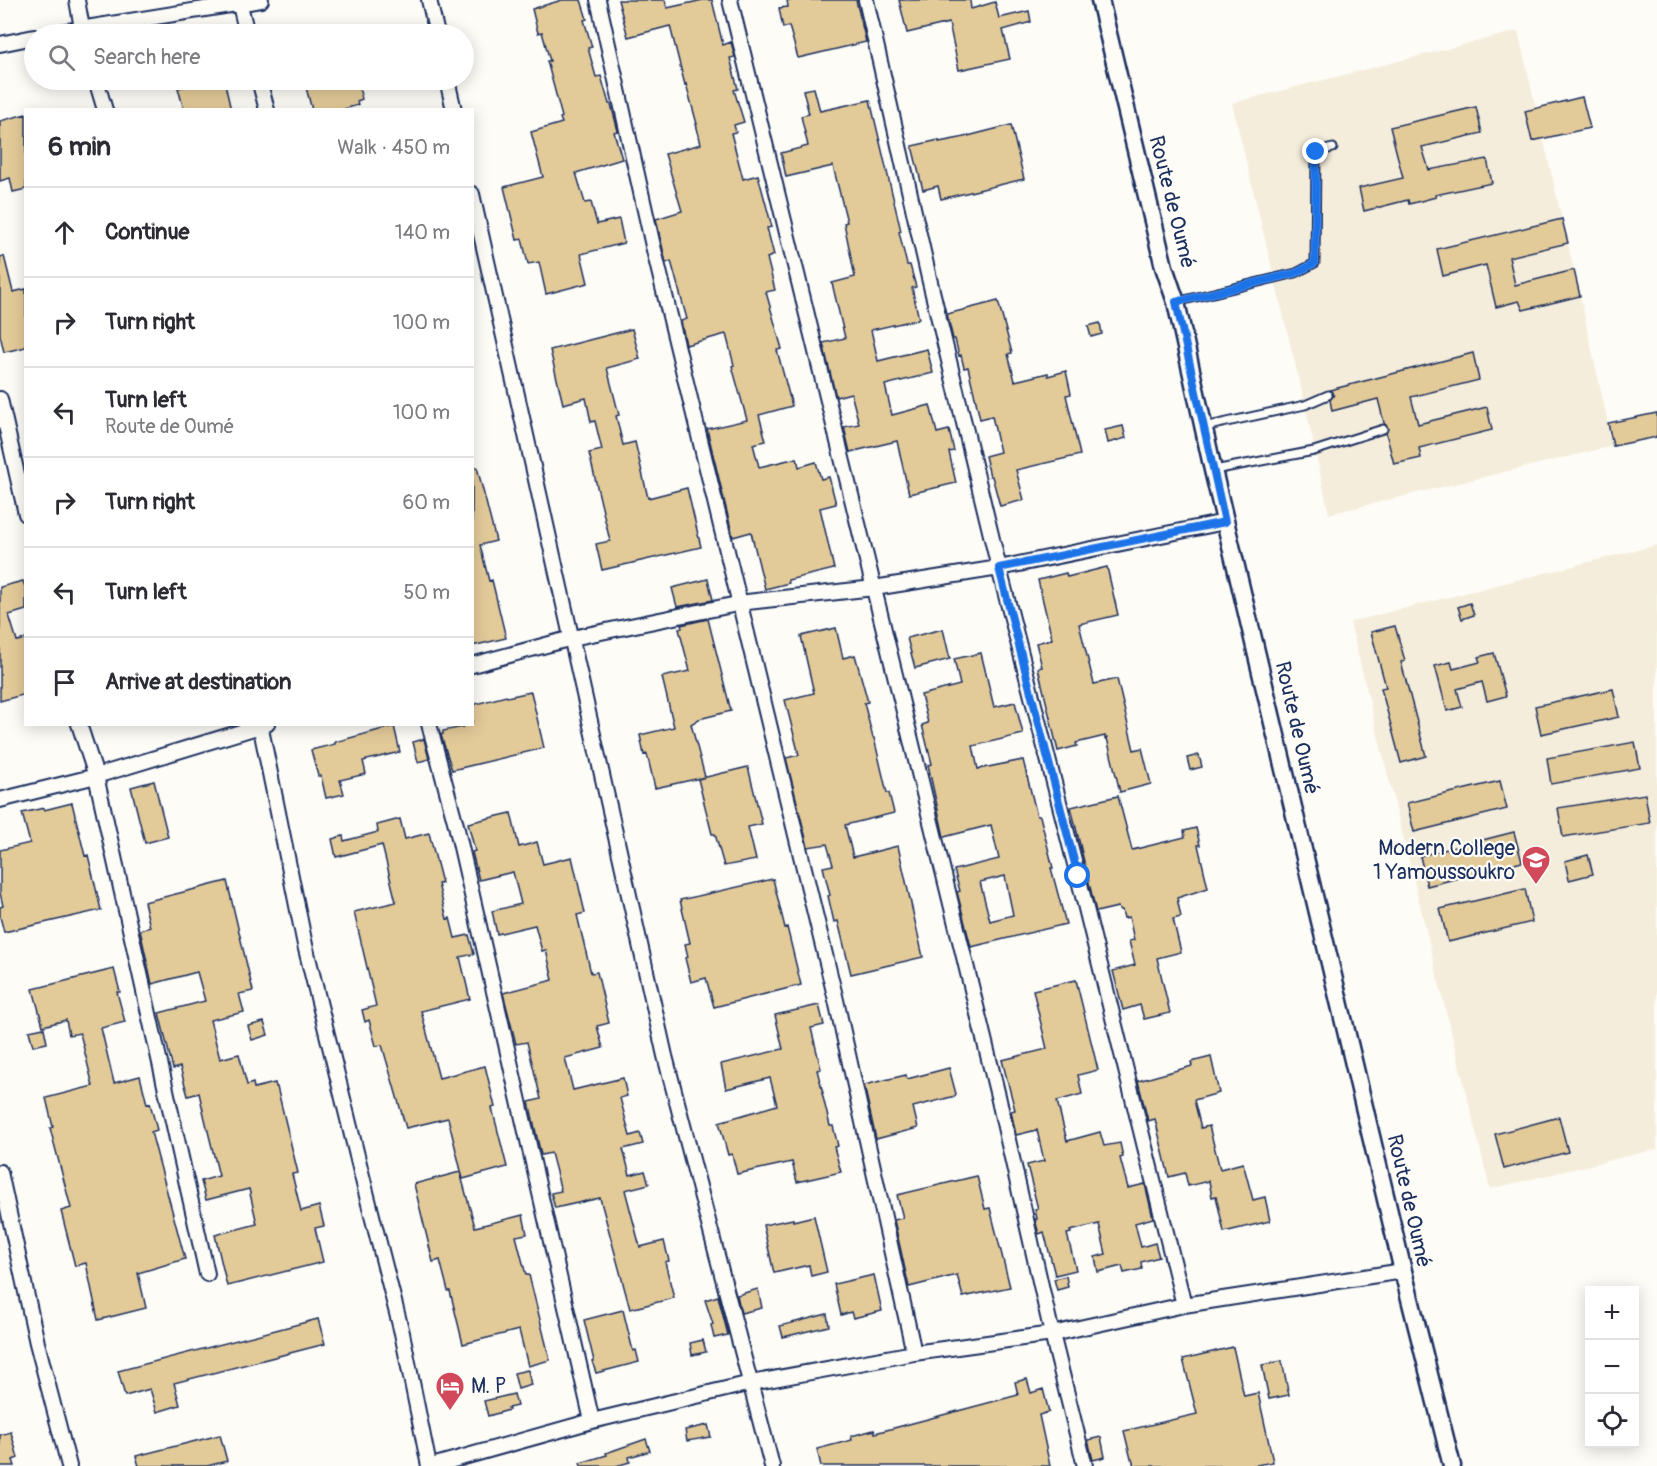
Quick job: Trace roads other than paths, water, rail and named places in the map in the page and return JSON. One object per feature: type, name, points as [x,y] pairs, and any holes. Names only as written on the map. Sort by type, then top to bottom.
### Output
[{"type":"street","points":[[77,0],[81,24]]},
{"type":"street","points":[[125,24],[261,0]]},
{"type":"street","points":[[429,0],[435,24]]},
{"type":"street","points":[[598,0],[656,257],[836,1000],[914,1353]]},
{"type":"street","points":[[730,0],[998,1096],[1052,1334],[1085,1466]]},
{"type":"street","points":[[866,0],[929,278],[999,568],[1184,1305]]},
{"type":"street","name":"Route de Oumé","points":[[1100,0],[1164,267],[1176,302],[1225,522],[1403,1271],[1452,1466]]},
{"type":"street","points":[[240,5],[245,24]]},
{"type":"street","points":[[0,44],[24,39]]},
{"type":"street","points":[[99,90],[104,108]]},
{"type":"street","points":[[262,90],[266,108]]},
{"type":"street","points":[[449,90],[454,108]]},
{"type":"street","points":[[474,203],[665,1056],[772,1466]]},
{"type":"street","points":[[0,399],[24,505]]},
{"type":"street","points":[[474,664],[572,638],[741,603],[874,588],[999,568],[1225,522]]},
{"type":"street","points":[[80,726],[96,776],[207,1274]]},
{"type":"street","points":[[0,800],[96,776],[259,726]]},
{"type":"street","points":[[262,726],[305,945],[402,1333],[431,1466],[592,1421],[750,1383],[914,1353],[1052,1334],[1184,1305],[1403,1271]]},
{"type":"street","points":[[430,726],[456,825],[592,1421]]},
{"type":"street","points":[[0,1172],[37,1343],[69,1466]]},
{"type":"lane","points":[[1176,302],[1296,273],[1315,263],[1316,152],[1333,147]]},
{"type":"lane","points":[[1204,427],[1305,405],[1328,395]]},
{"type":"lane","points":[[1213,470],[1314,451],[1383,429]]},
{"type":"place","name":"Modern College 1 Yamoussoukro","points":[[1536,886]]},
{"type":"place","name":"M. P","points":[[450,1412]]}]
